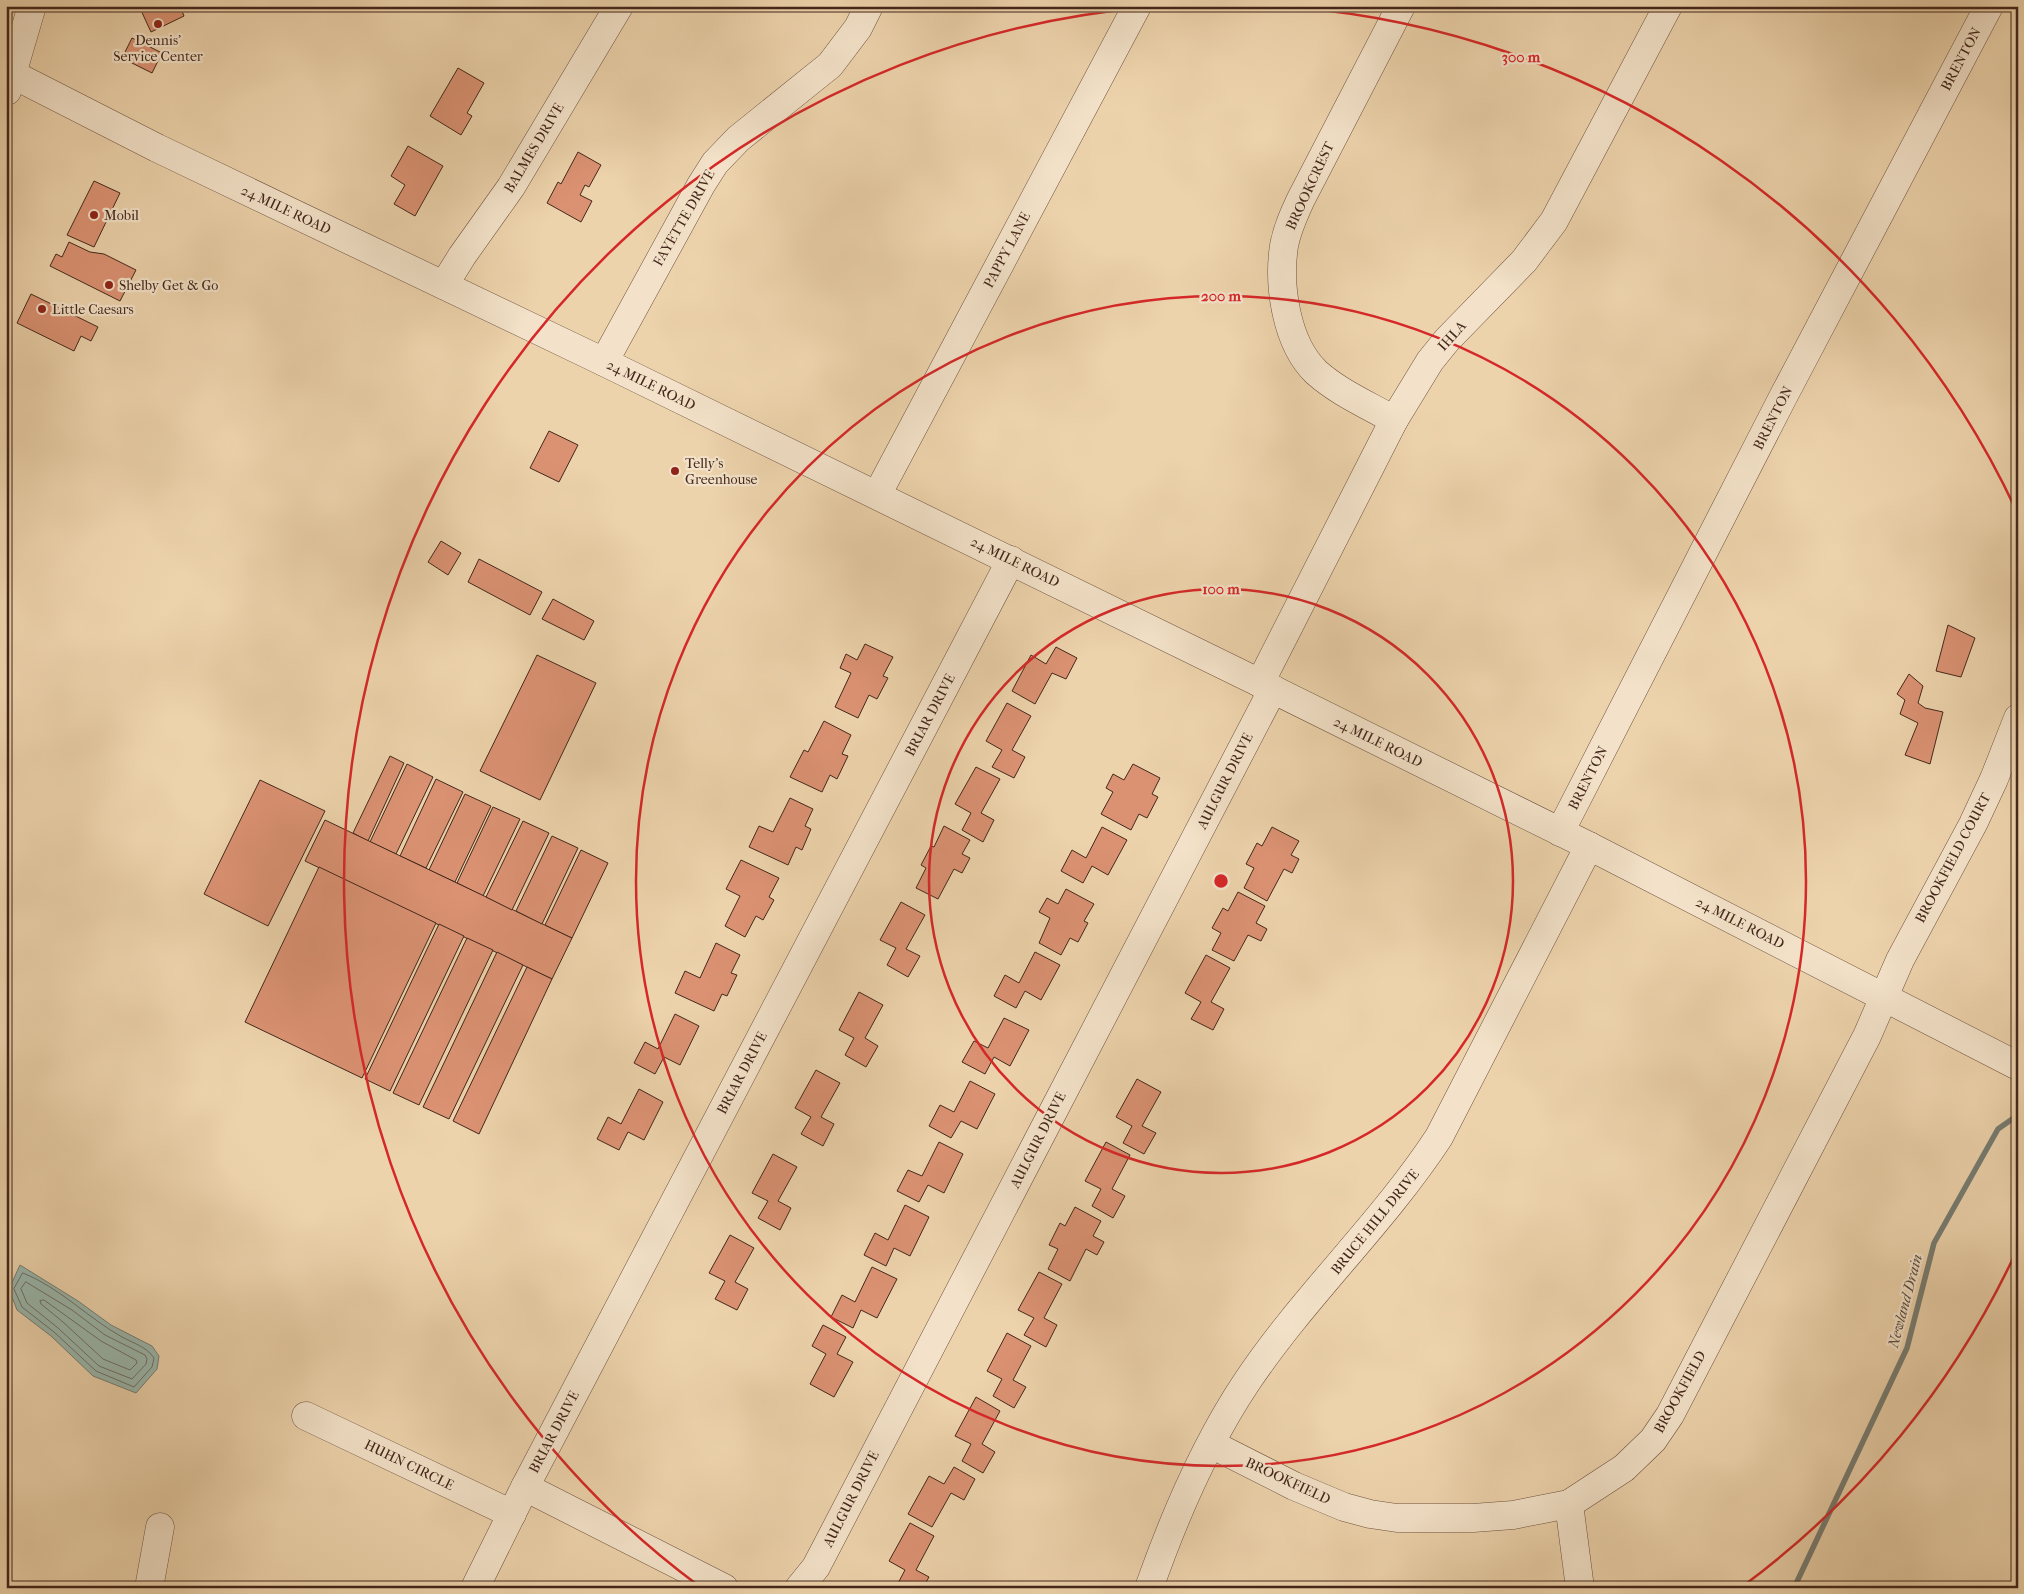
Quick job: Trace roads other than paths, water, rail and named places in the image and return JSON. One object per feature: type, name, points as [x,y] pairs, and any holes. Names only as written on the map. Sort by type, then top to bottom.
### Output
[{"type":"street","points":[[8,79],[32,6]]},
{"type":"street","name":"BALMES DRIVE","points":[[444,285],[462,256],[512,187],[619,6]]},
{"type":"street","name":"FAYETTE DRIVE","points":[[604,362],[701,184],[716,163],[738,139],[830,65],[858,28],[869,6]]},
{"type":"street","name":"PAPPY LANE","points":[[878,495],[1137,6]]},
{"type":"street","name":"BROOKCREST","points":[[1394,420],[1331,384],[1316,372],[1305,359],[1292,332],[1284,300],[1283,262],[1288,227],[1401,6]]},
{"type":"street","name":"IHLA","points":[[1266,686],[1394,420],[1430,361],[1447,340],[1524,261],[1554,220],[1668,6]]},
{"type":"street","name":"BRENTON","points":[[1560,832],[1783,397],[1989,6]]},
{"type":"street","name":"24 MILE ROAD","points":[[8,79],[444,285],[878,495],[1589,846],[2018,1066]]},
{"type":"street","name":"BRIAR DRIVE","points":[[475,1588],[525,1487],[1010,560]]},
{"type":"street","name":"AULGUR DRIVE","points":[[799,1588],[816,1567],[1266,686]]},
{"type":"street","name":"BROOKFIELD COURT","points":[[1884,996],[1900,960],[1973,824],[1994,779],[2018,718]]},
{"type":"street","name":"BRUCE HILL DRIVE","points":[[1149,1588],[1169,1531],[1211,1444],[1246,1383],[1297,1316],[1418,1170],[1439,1137],[1589,846]]},
{"type":"street","name":"BROOKFIELD","points":[[1211,1444],[1320,1498],[1370,1514],[1397,1518],[1473,1518],[1513,1515],[1569,1504],[1624,1468],[1653,1440],[1670,1415],[1867,1036],[1884,996]]},
{"type":"street","name":"HUHN CIRCLE","points":[[306,1416],[512,1514]]},
{"type":"street","points":[[525,1487],[724,1588]]},
{"type":"street","points":[[1569,1504],[1580,1588]]},
{"type":"street","points":[[149,1588],[160,1526]]},
{"type":"water","points":[[20,1265],[78,1301],[111,1325],[152,1346],[159,1356],[157,1369],[136,1393],[93,1376],[51,1336],[17,1310],[9,1289]]},
{"type":"waterway","name":"Newland Drain","points":[[1794,1588],[1907,1348],[1934,1243],[1998,1129],[2018,1115]]},
{"type":"place","name":"Dennis' Service Center","points":[[158,24]]},
{"type":"place","name":"Mobil","points":[[94,215]]},
{"type":"place","name":"Shelby Get & Go","points":[[109,285]]},
{"type":"place","name":"Little Caesars","points":[[42,309]]},
{"type":"place","name":"Telly's Greenhouse","points":[[675,471]]}]
